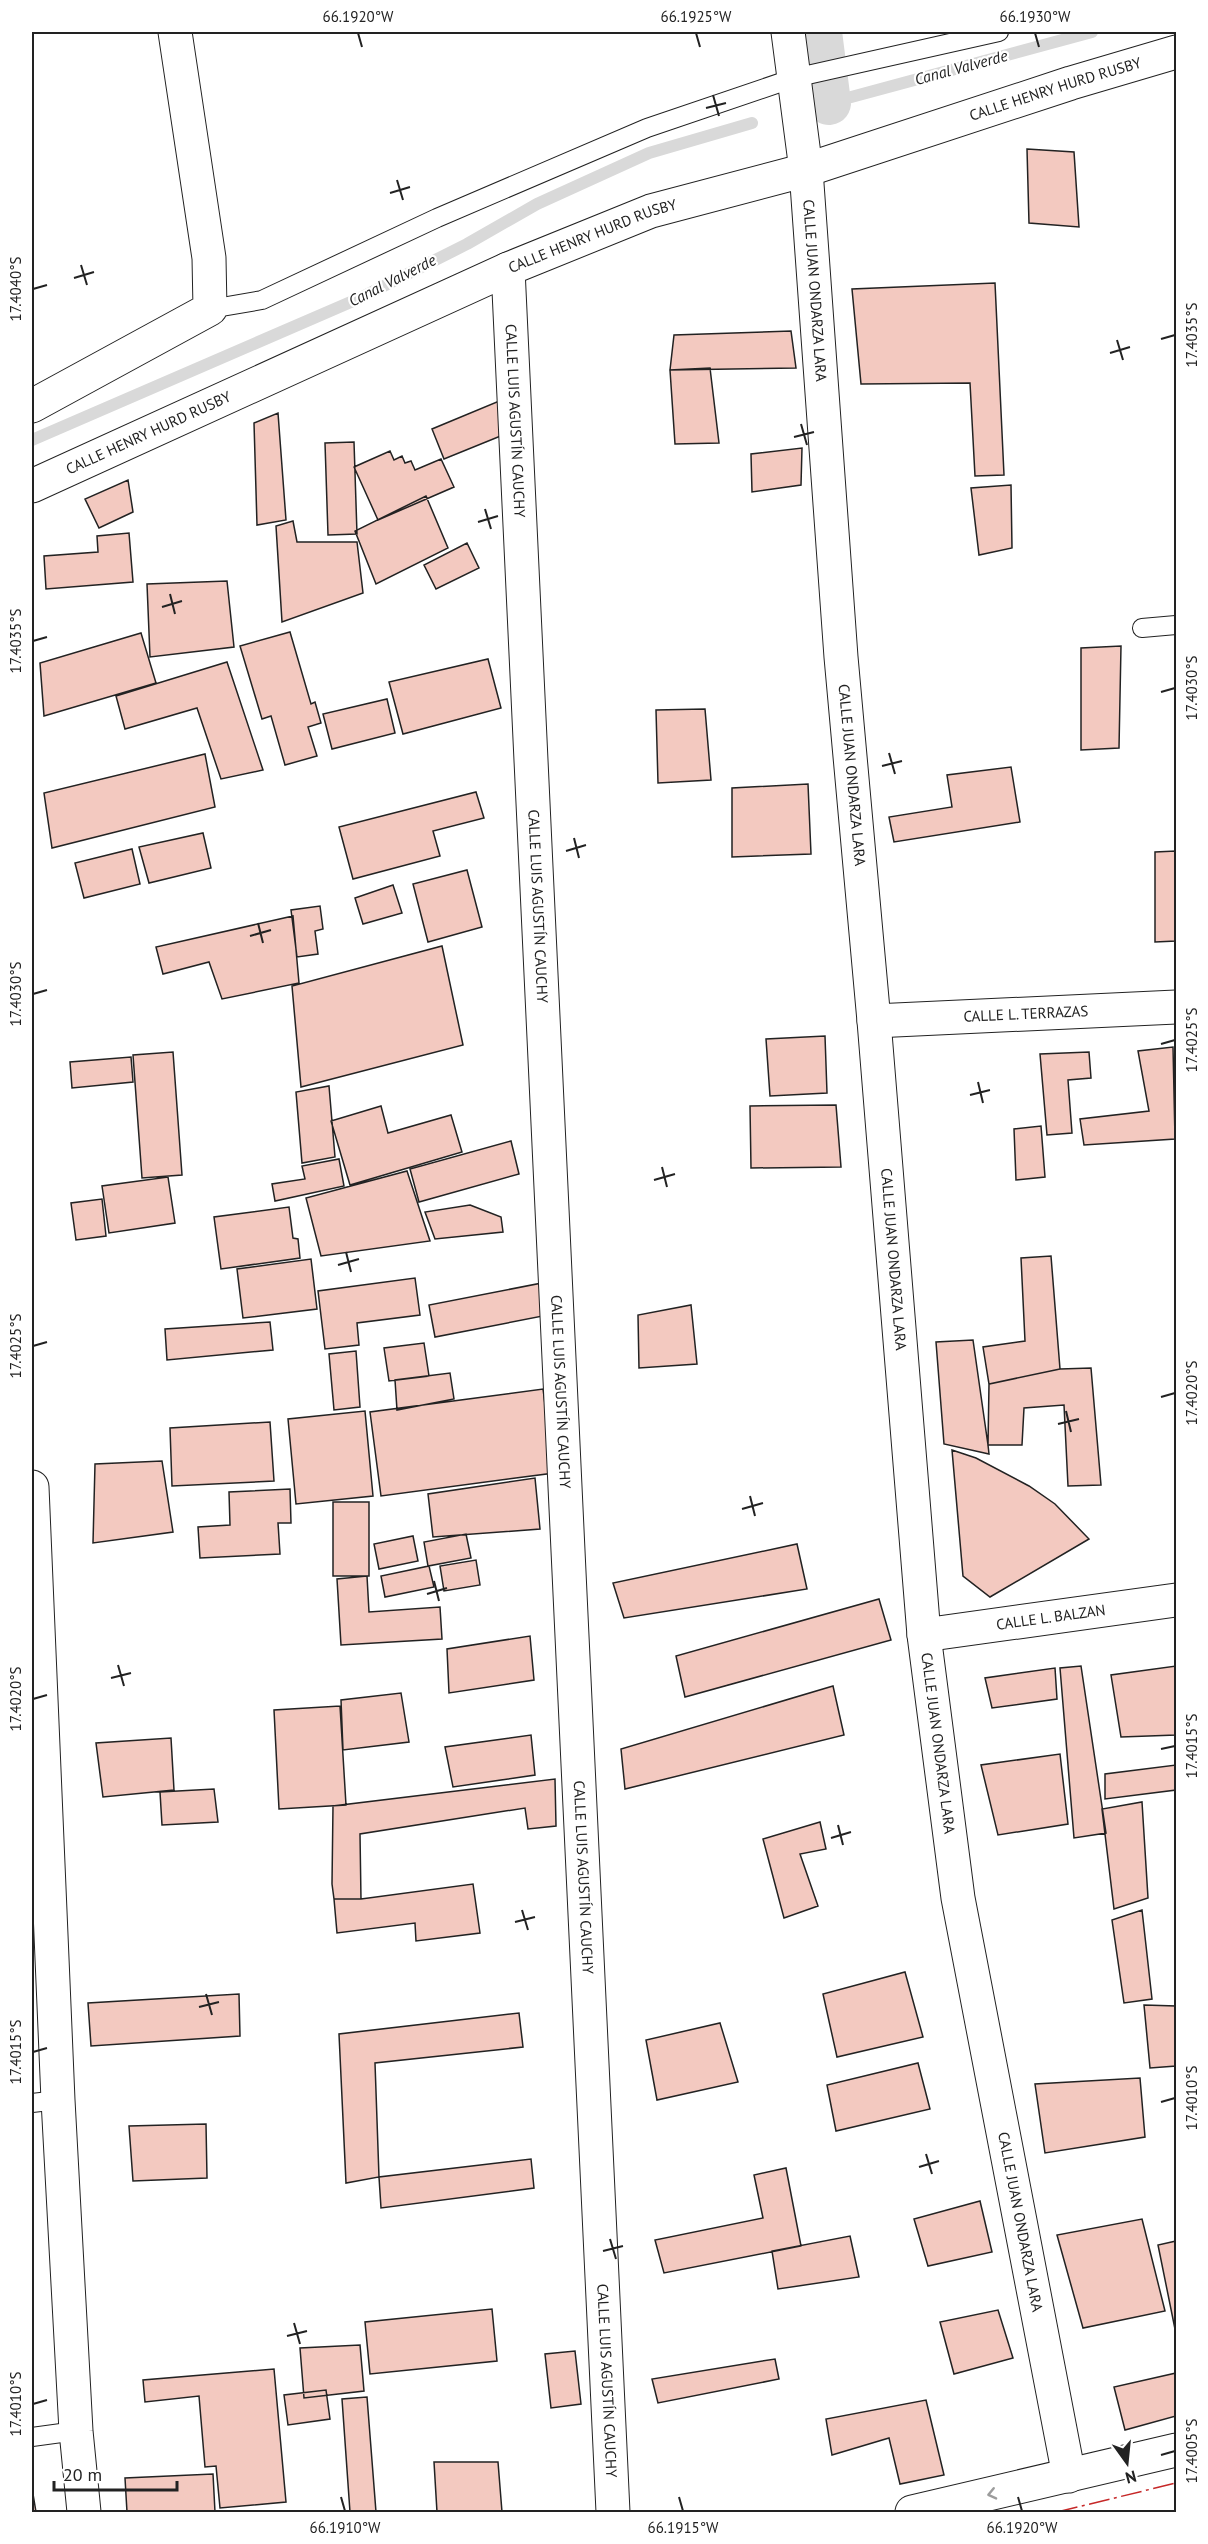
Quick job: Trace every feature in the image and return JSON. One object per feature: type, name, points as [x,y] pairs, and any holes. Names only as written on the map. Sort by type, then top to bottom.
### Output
[{"type":"street","points":[[32,406],[210,309],[209,258],[175,32]]},
{"type":"street","name":"CALLE JUAN ONDARZA LARA","points":[[788,32],[806,170],[841,657],[874,1021],[924,1635],[958,1898],[1069,2476]]},
{"type":"street","name":"CALLE HENRY HURD RUSBY","points":[[32,486],[508,269],[651,211],[806,170],[1071,83],[1176,52]]},
{"type":"street","name":"CALLE LUIS AGUSTÍN CAUCHY","points":[[508,269],[613,2512]]},
{"type":"street","name":"CALLE L. TERRAZAS","points":[[874,1021],[1176,1007]]},
{"type":"street","points":[[32,1487],[45,2101],[84,2512]]},
{"type":"street","name":"CALLE L. BALZAN","points":[[924,1635],[1176,1600]]},
{"type":"street","points":[[912,2512],[1176,2450]]},
{"type":"lane","points":[[210,309],[262,300],[437,218],[646,128],[794,78],[999,32]]},
{"type":"lane","points":[[1142,628],[1176,625]]},
{"type":"lane","points":[[32,2437],[76,2431]]},
{"type":"building","points":[[1027,149],[1074,152],[1079,227],[1029,223]]},
{"type":"building","points":[[995,283],[1004,475],[975,476],[970,383],[861,384],[852,289]]},
{"type":"building","points":[[791,331],[796,368],[670,370],[674,335]]},
{"type":"building","points":[[710,368],[719,443],[675,444],[670,370]]},
{"type":"building","points":[[504,399],[508,433],[444,459],[432,429]]},
{"type":"building","points":[[278,413],[286,520],[257,525],[254,423]]},
{"type":"building","points":[[354,442],[357,534],[328,535],[325,443]]},
{"type":"building","points":[[802,448],[801,485],[752,492],[751,454]]},
{"type":"building","points":[[390,451],[394,460],[402,456],[405,463],[411,461],[415,470],[441,459],[454,487],[378,520],[354,467]]},
{"type":"building","points":[[128,480],[133,512],[99,528],[85,499]]},
{"type":"building","points":[[1011,485],[1012,548],[979,555],[971,488]]},
{"type":"building","points":[[426,496],[448,548],[376,584],[355,531]]},
{"type":"building","points":[[293,521],[297,542],[357,542],[363,593],[282,622],[276,526]]},
{"type":"building","points":[[129,533],[133,582],[46,589],[44,556],[98,552],[97,536]]},
{"type":"building","points":[[467,543],[479,568],[436,589],[424,565]]},
{"type":"building","points":[[227,581],[234,647],[150,657],[147,584]]},
{"type":"building","points":[[290,632],[311,704],[315,702],[321,723],[308,727],[317,756],[285,765],[271,716],[262,719],[240,646]]},
{"type":"building","points":[[141,633],[156,683],[44,716],[40,663]]},
{"type":"building","points":[[1121,646],[1119,748],[1081,750],[1081,648]]},
{"type":"building","points":[[488,659],[501,708],[403,734],[389,682]]},
{"type":"building","points":[[227,662],[263,770],[221,779],[197,708],[125,729],[116,696]]},
{"type":"building","points":[[387,699],[395,733],[332,749],[323,714]]},
{"type":"building","points":[[705,709],[711,780],[658,783],[656,710]]},
{"type":"building","points":[[205,754],[215,807],[52,848],[44,793]]},
{"type":"building","points":[[1011,767],[1020,822],[894,842],[889,817],[952,807],[947,775]]},
{"type":"building","points":[[808,784],[811,854],[732,857],[732,788]]},
{"type":"building","points":[[476,792],[484,818],[433,831],[440,856],[353,879],[339,827]]},
{"type":"building","points":[[203,833],[211,868],[149,883],[139,847]]},
{"type":"building","points":[[132,849],[140,884],[84,898],[75,863]]},
{"type":"building","points":[[1176,851],[1176,941],[1155,942],[1155,852]]},
{"type":"building","points":[[467,870],[482,927],[428,942],[413,884]]},
{"type":"building","points":[[393,885],[402,913],[363,924],[355,898]]},
{"type":"building","points":[[320,906],[323,929],[315,931],[318,954],[297,957],[291,910]]},
{"type":"building","points":[[293,916],[299,983],[222,999],[209,962],[163,974],[156,947]]},
{"type":"building","points":[[442,946],[463,1045],[301,1087],[292,986]]},
{"type":"building","points":[[825,1036],[827,1093],[770,1096],[766,1039]]},
{"type":"building","points":[[1173,1047],[1175,1139],[1084,1145],[1080,1119],[1149,1111],[1138,1051]]},
{"type":"building","points":[[173,1052],[182,1175],[142,1178],[133,1055]]},
{"type":"building","points":[[1089,1052],[1091,1078],[1068,1080],[1072,1133],[1047,1135],[1040,1054]]},
{"type":"building","points":[[131,1057],[133,1082],[72,1088],[70,1062]]},
{"type":"building","points":[[329,1086],[335,1157],[302,1163],[296,1092]]},
{"type":"building","points":[[836,1105],[841,1167],[751,1168],[750,1106]]},
{"type":"building","points":[[381,1106],[388,1133],[451,1115],[462,1152],[350,1185],[331,1121]]},
{"type":"building","points":[[1041,1126],[1045,1177],[1016,1180],[1014,1129]]},
{"type":"building","points":[[511,1141],[519,1174],[419,1202],[410,1169]]},
{"type":"building","points":[[339,1159],[344,1186],[275,1201],[272,1184],[305,1179],[302,1166]]},
{"type":"building","points":[[407,1171],[430,1241],[321,1256],[306,1198]]},
{"type":"building","points":[[168,1177],[175,1223],[109,1233],[102,1186]]},
{"type":"building","points":[[102,1199],[106,1236],[76,1240],[71,1203]]},
{"type":"building","points":[[470,1205],[501,1217],[503,1232],[435,1239],[425,1212]]},
{"type":"building","points":[[289,1207],[293,1238],[298,1239],[300,1258],[221,1269],[214,1217]]},
{"type":"building","points":[[1051,1256],[1060,1369],[989,1384],[983,1347],[1025,1341],[1021,1258]]},
{"type":"building","points":[[311,1259],[317,1309],[243,1318],[237,1269]]},
{"type":"building","points":[[415,1278],[420,1315],[357,1323],[359,1345],[325,1349],[318,1291]]},
{"type":"building","points":[[542,1283],[548,1315],[435,1337],[429,1305]]},
{"type":"building","points":[[691,1305],[697,1364],[639,1368],[638,1315]]},
{"type":"building","points":[[270,1322],[273,1350],[167,1360],[165,1329]]},
{"type":"building","points":[[973,1340],[989,1454],[944,1444],[936,1342]]},
{"type":"building","points":[[424,1343],[429,1376],[389,1381],[384,1348]]},
{"type":"building","points":[[356,1351],[360,1407],[334,1410],[329,1354]]},
{"type":"building","points":[[1091,1368],[1101,1485],[1068,1486],[1064,1405],[1024,1408],[1022,1445],[988,1445],[989,1384],[1060,1369]]},
{"type":"building","points":[[450,1373],[454,1399],[397,1410],[395,1380]]},
{"type":"building","points":[[543,1389],[554,1473],[381,1496],[370,1412]]},
{"type":"building","points":[[365,1411],[373,1496],[296,1504],[288,1419]]},
{"type":"building","points":[[270,1422],[274,1481],[172,1486],[170,1428]]},
{"type":"building","points":[[952,1450],[976,1458],[1029,1486],[1055,1504],[1089,1539],[990,1597],[963,1576]]},
{"type":"building","points":[[162,1461],[173,1532],[93,1543],[95,1464]]},
{"type":"building","points":[[535,1478],[540,1529],[433,1537],[428,1494]]},
{"type":"building","points":[[290,1489],[291,1523],[278,1523],[280,1554],[200,1558],[198,1527],[230,1525],[229,1492]]},
{"type":"building","points":[[333,1502],[369,1502],[369,1576],[333,1576]]},
{"type":"building","points":[[466,1534],[471,1558],[428,1566],[424,1542]]},
{"type":"building","points":[[413,1536],[418,1561],[379,1569],[374,1544]]},
{"type":"building","points":[[797,1544],[807,1589],[624,1618],[613,1583]]},
{"type":"building","points":[[476,1560],[480,1585],[444,1591],[440,1566]]},
{"type":"building","points":[[429,1566],[434,1587],[385,1597],[381,1576]]},
{"type":"building","points":[[367,1576],[369,1612],[440,1607],[442,1639],[341,1645],[337,1579]]},
{"type":"building","points":[[879,1599],[891,1640],[685,1697],[676,1656]]},
{"type":"building","points":[[530,1636],[534,1680],[449,1693],[447,1649]]},
{"type":"building","points":[[1081,1666],[1106,1833],[1074,1838],[1060,1668]]},
{"type":"building","points":[[1176,1666],[1176,1735],[1121,1737],[1111,1675]]},
{"type":"building","points":[[1055,1668],[1057,1699],[992,1708],[985,1678]]},
{"type":"building","points":[[833,1686],[844,1735],[625,1789],[621,1749]]},
{"type":"building","points":[[401,1693],[409,1742],[343,1750],[341,1700]]},
{"type":"building","points":[[340,1706],[346,1805],[279,1809],[274,1710]]},
{"type":"building","points":[[531,1735],[535,1775],[453,1787],[445,1747]]},
{"type":"building","points":[[171,1738],[174,1790],[103,1797],[96,1743]]},
{"type":"building","points":[[1060,1754],[1068,1824],[998,1835],[981,1765]]},
{"type":"building","points":[[1176,1765],[1176,1790],[1105,1799],[1105,1774]]},
{"type":"building","points":[[555,1779],[556,1826],[528,1829],[525,1808],[360,1834],[361,1899],[334,1899],[332,1884],[333,1806]]},
{"type":"building","points":[[214,1789],[218,1822],[162,1825],[160,1792]]},
{"type":"building","points":[[1142,1802],[1148,1898],[1114,1909],[1102,1809]]},
{"type":"building","points":[[820,1822],[826,1849],[800,1854],[818,1906],[784,1918],[763,1839]]},
{"type":"building","points":[[473,1884],[480,1933],[416,1941],[415,1923],[337,1933],[334,1899],[361,1899]]},
{"type":"building","points":[[1142,1910],[1152,1999],[1124,2003],[1112,1920]]},
{"type":"building","points":[[905,1972],[923,2037],[837,2057],[823,1994]]},
{"type":"building","points":[[239,1994],[240,2036],[91,2046],[88,2003]]},
{"type":"building","points":[[1144,2005],[1176,2006],[1176,2066],[1150,2068]]},
{"type":"building","points":[[519,2013],[523,2047],[375,2063],[379,2177],[346,2183],[339,2034]]},
{"type":"building","points":[[720,2023],[738,2082],[657,2100],[646,2040]]},
{"type":"building","points":[[918,2063],[930,2109],[836,2131],[827,2085]]},
{"type":"building","points":[[1140,2078],[1145,2137],[1045,2153],[1035,2084]]},
{"type":"building","points":[[206,2124],[207,2178],[133,2181],[129,2126]]},
{"type":"building","points":[[531,2159],[534,2188],[381,2208],[379,2177]]},
{"type":"building","points":[[786,2168],[801,2246],[664,2273],[655,2240],[763,2218],[754,2175]]},
{"type":"building","points":[[980,2201],[992,2252],[928,2266],[914,2219]]},
{"type":"building","points":[[1142,2219],[1165,2311],[1083,2328],[1057,2235]]},
{"type":"building","points":[[850,2236],[859,2277],[778,2289],[772,2251]]},
{"type":"building","points":[[1176,2241],[1176,2334],[1158,2245]]},
{"type":"building","points":[[492,2309],[497,2361],[370,2374],[365,2322]]},
{"type":"building","points":[[998,2310],[1013,2358],[954,2374],[940,2322]]},
{"type":"building","points":[[360,2345],[364,2391],[304,2398],[300,2348]]},
{"type":"building","points":[[575,2351],[581,2404],[551,2408],[545,2354]]},
{"type":"building","points":[[775,2359],[779,2379],[658,2403],[652,2379]]},
{"type":"building","points":[[274,2369],[286,2502],[220,2508],[216,2466],[205,2467],[199,2396],[145,2402],[143,2380]]},
{"type":"building","points":[[1176,2373],[1176,2416],[1125,2430],[1114,2387]]},
{"type":"building","points":[[326,2390],[330,2419],[288,2425],[284,2395]]},
{"type":"building","points":[[367,2397],[376,2512],[350,2512],[342,2399]]},
{"type":"building","points":[[926,2400],[944,2475],[900,2484],[889,2438],[832,2455],[826,2419]]},
{"type":"building","points":[[434,2462],[498,2462],[502,2512],[437,2512]]},
{"type":"building","points":[[213,2474],[215,2512],[127,2512],[125,2478]]},
{"type":"building","points":[[32,2488],[36,2512],[32,2512]]},
{"type":"waterway","points":[[820,32],[829,103]]},
{"type":"waterway","name":"Canal Valverde","points":[[829,103],[1092,32]]},
{"type":"waterway","name":"Canal Valverde","points":[[32,440],[360,298],[467,244],[537,204],[649,153],[752,123]]},
{"type":"power","points":[[1057,2512],[1176,2483]]}]
